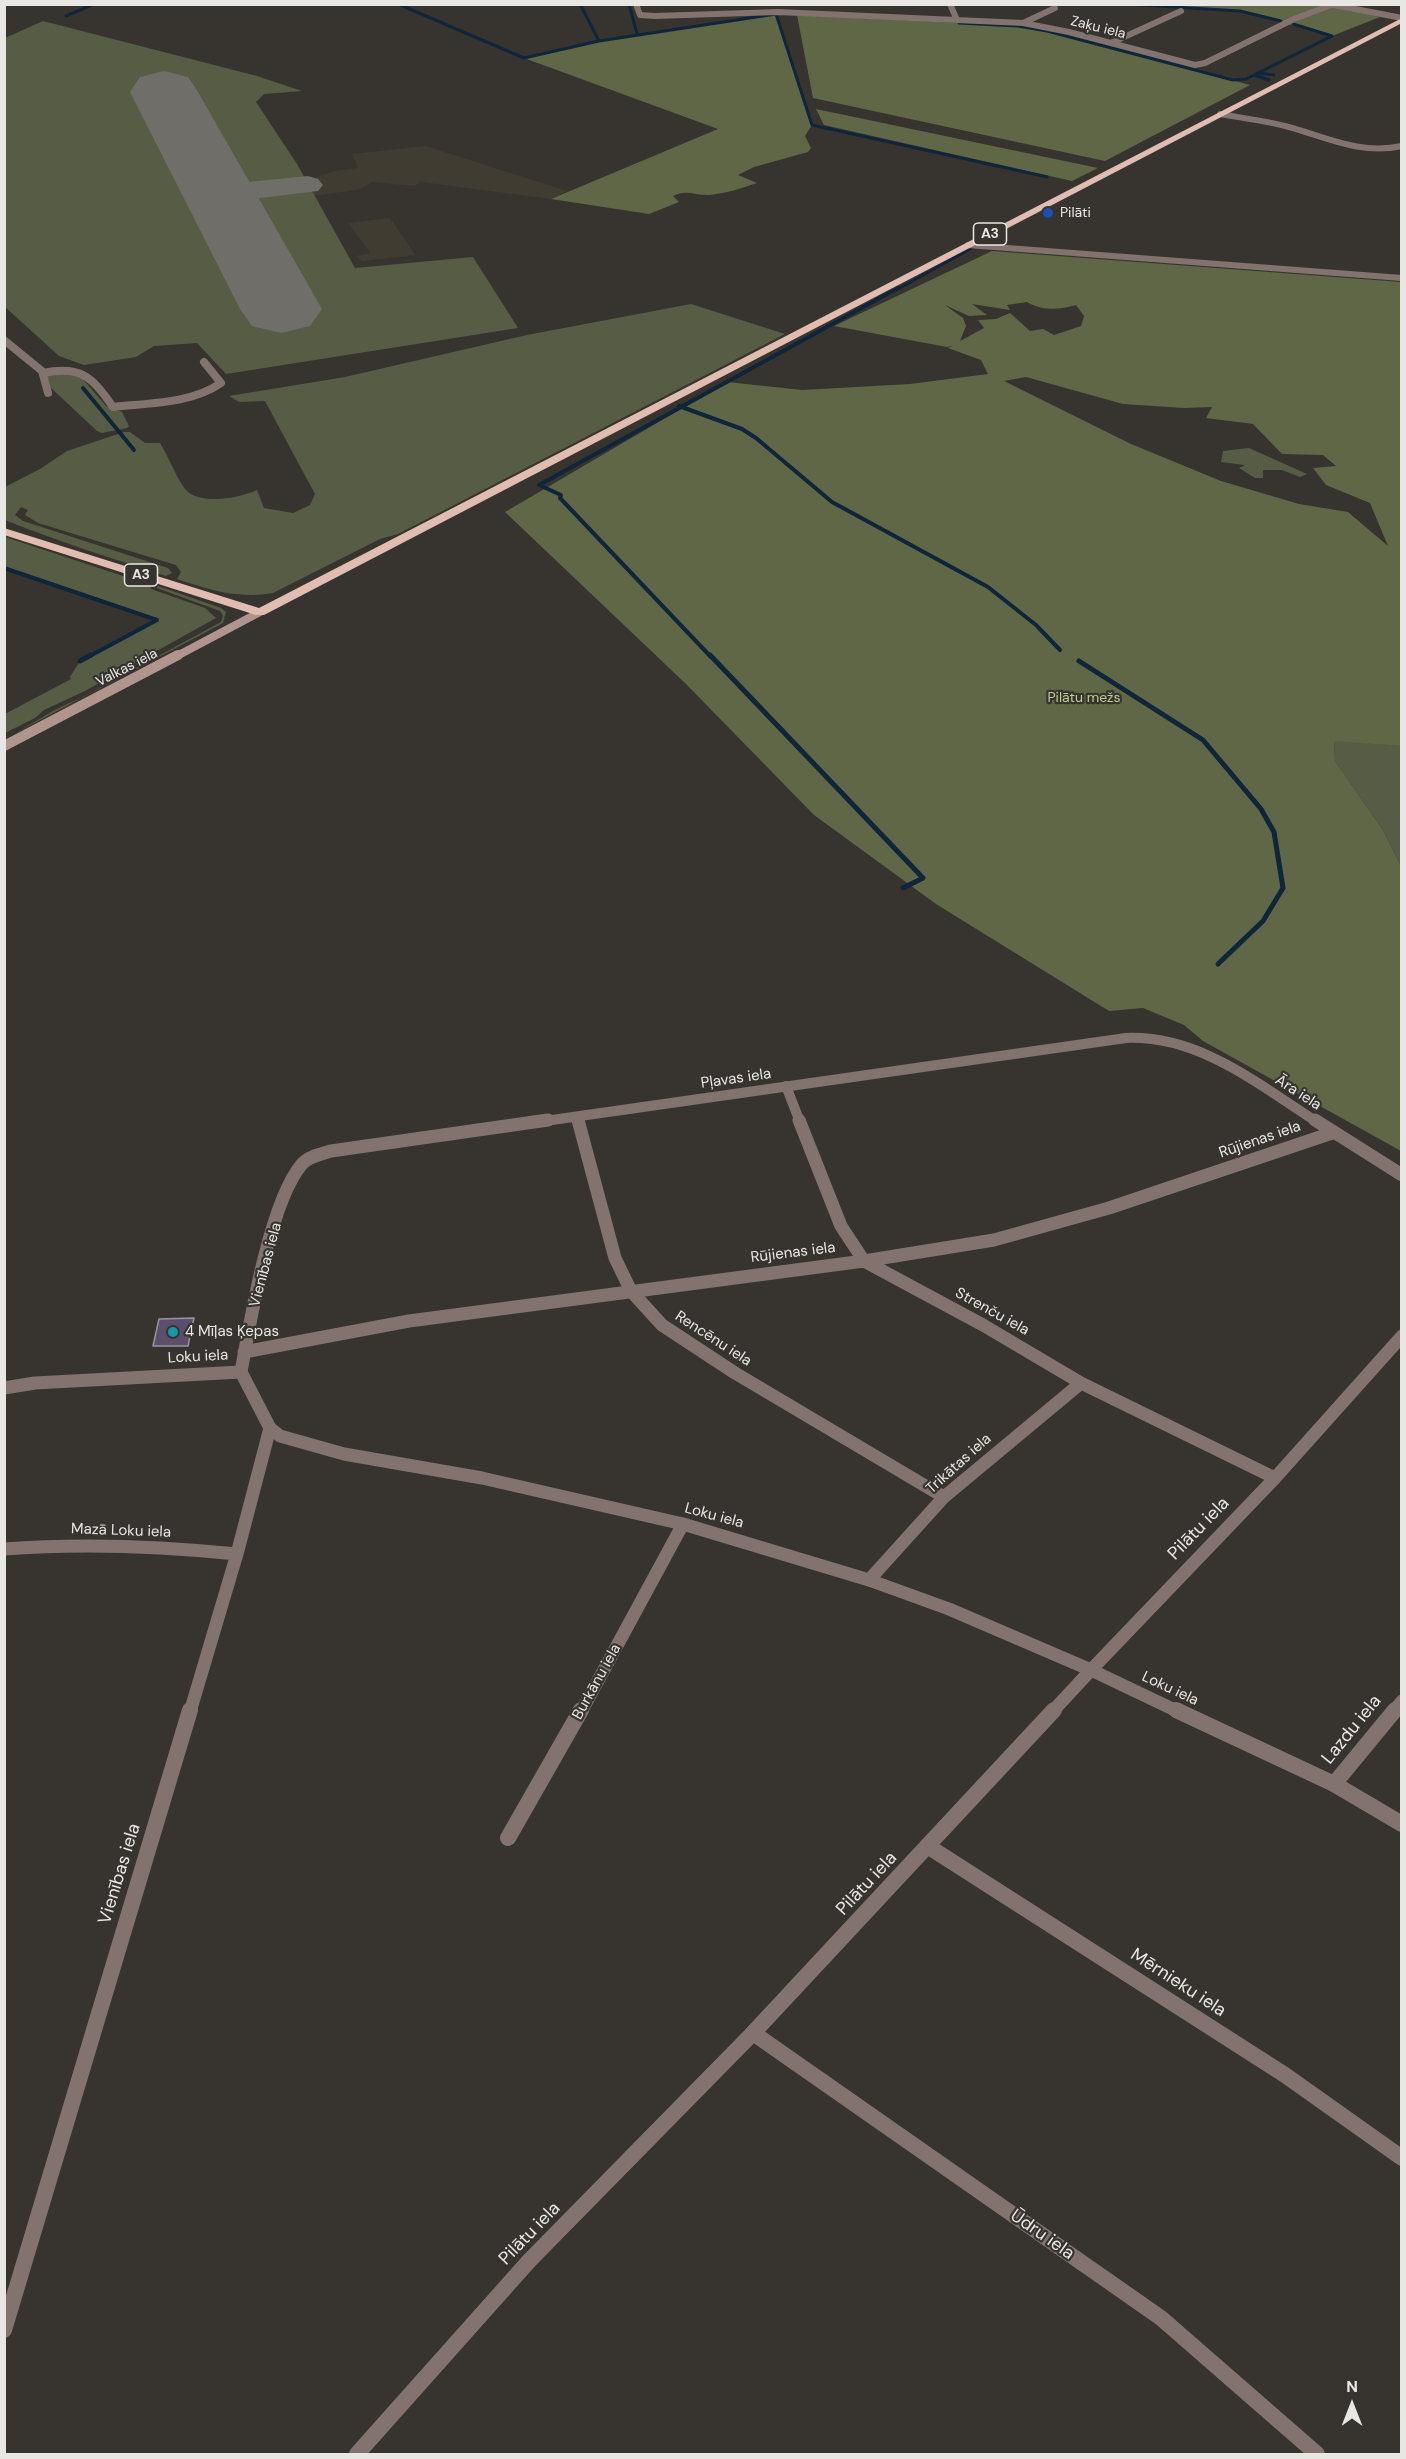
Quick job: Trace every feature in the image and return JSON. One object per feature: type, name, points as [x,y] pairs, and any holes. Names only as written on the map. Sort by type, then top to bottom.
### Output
[{"type":"highway","name":"A3","points":[[4,531],[260,612],[1401,19]]},
{"type":"main road","name":"Valkas iela","points":[[4,746],[260,612]]},
{"type":"street","name":"Zaķu iela","points":[[636,4],[640,15],[655,16],[787,12],[1023,23],[1195,65],[1205,63],[1294,19],[1330,5]]},
{"type":"street","points":[[784,4],[787,12]]},
{"type":"street","points":[[853,4],[857,15]]},
{"type":"street","points":[[950,4],[957,20]]},
{"type":"street","points":[[1330,5],[1401,19]]},
{"type":"street","points":[[1023,23],[1055,8]]},
{"type":"street","points":[[1111,43],[1181,11]]},
{"type":"street","points":[[1220,114],[1298,130],[1340,145],[1361,149],[1389,150],[1401,146]]},
{"type":"street","points":[[968,245],[1401,278]]},
{"type":"street","points":[[4,340],[43,373],[48,393]]},
{"type":"street","points":[[43,373],[62,368],[76,369],[88,377],[113,406],[176,399],[215,389],[221,382],[204,362]]},
{"type":"street","name":"Pļavas iela","points":[[303,1162],[331,1151],[1126,1038],[1149,1037],[1176,1041]]},
{"type":"street","name":"Āra iela","points":[[1176,1041],[1211,1055],[1401,1175]]},
{"type":"street","name":"Strenču iela","points":[[786,1086],[841,1226],[864,1261],[983,1325],[1081,1383],[1275,1478]]},
{"type":"street","name":"Rencēnu iela","points":[[577,1117],[615,1258],[631,1291],[662,1325],[735,1373],[944,1497]]},
{"type":"street","name":"Rūjienas iela","points":[[244,1352],[409,1321],[864,1261],[994,1240],[1120,1204],[1332,1133]]},
{"type":"street","name":"Vienības iela","points":[[241,1372],[271,1240],[290,1182],[303,1162]]},
{"type":"street","name":"Pilātu iela","points":[[357,2454],[529,2261],[753,2033],[929,1847],[1092,1670],[1275,1478],[1401,1336]]},
{"type":"street","name":"Loku iela","points":[[4,1388],[35,1383],[241,1372],[270,1428],[279,1436],[344,1454],[482,1478],[683,1524],[780,1551],[869,1580],[949,1609],[1092,1670],[1334,1784],[1401,1824]]},
{"type":"street","name":"Trikātas iela","points":[[869,1580],[944,1497],[1081,1383]]},
{"type":"street","name":"Vienības iela","points":[[4,2330],[237,1554],[270,1428]]},
{"type":"street","name":"Burkānu iela","points":[[508,1838],[597,1683],[683,1524]]},
{"type":"street","name":"Mazā Loku iela","points":[[4,1549],[50,1545],[198,1550],[237,1554]]},
{"type":"street","name":"Lazdu iela","points":[[1334,1784],[1401,1701]]},
{"type":"street","name":"Mērnieku iela","points":[[929,1847],[1285,2075],[1401,2158]]},
{"type":"street","name":"Ūdru iela","points":[[753,2033],[1161,2318],[1317,2454]]},
{"type":"shaded area","points":[[426,146],[567,191],[551,199],[421,182],[414,186],[372,182],[361,189],[314,196],[306,181],[334,171],[358,168],[352,154]]},
{"type":"shaded area","points":[[390,218],[415,255],[362,261],[356,256],[371,253],[348,223]]},
{"type":"green space","points":[[1125,5],[1336,5],[1380,17],[1332,36],[1240,11]]},
{"type":"green space","points":[[776,14],[812,125],[805,136],[811,148],[808,152],[754,167],[738,175],[757,183],[710,195],[678,194],[673,196],[679,202],[649,214],[551,199],[718,129],[524,58],[599,41]]},
{"type":"green space","points":[[797,15],[1018,26],[1073,36],[1250,85],[1105,161],[813,98]]},
{"type":"green space","points":[[43,21],[257,76],[302,91],[264,94],[256,102],[297,164],[355,268],[473,257],[518,328],[226,374],[197,343],[154,346],[136,357],[84,365],[59,356],[4,306],[5,38]]},
{"type":"green space","points":[[816,109],[1098,168],[1072,181],[824,125]]},
{"type":"green space","name":"Pilātu mežs","points":[[992,251],[1401,282],[1401,746],[1334,741],[1335,761],[1383,830],[1401,866],[1401,1151],[1203,1041],[1184,1025],[1143,1008],[1109,1011],[936,904],[814,815],[686,684],[505,512],[727,382],[802,390],[910,384],[988,374],[981,360],[948,348],[952,346],[947,347],[834,326]],"holes":[[[1027,302],[1051,309],[1076,305],[1084,316],[1081,326],[1054,335],[1043,329],[1030,331],[1010,313],[996,319],[978,320],[984,328],[960,341],[966,326],[963,318],[945,305],[969,316],[987,315],[972,304],[1010,310],[1007,305]],[[1026,377],[1123,404],[1184,408],[1212,407],[1206,418],[1253,424],[1282,454],[1323,455],[1336,466],[1313,468],[1326,485],[1370,503],[1388,546],[1348,512],[1299,504],[1221,481],[1131,444],[1004,381]]]},
{"type":"green space","points":[[691,304],[785,334],[398,534],[380,539],[273,593],[236,594],[177,579],[181,572],[176,565],[38,523],[25,515],[28,510],[21,507],[15,515],[23,521],[168,568],[172,573],[166,576],[5,520],[5,487],[40,469],[67,451],[124,432],[130,432],[145,443],[160,443],[181,484],[191,494],[209,499],[220,499],[241,496],[257,490],[264,508],[293,513],[310,505],[315,494],[265,401],[239,402],[229,396],[345,377],[527,335]]},
{"type":"green space","points":[[69,372],[82,378],[106,406],[122,412],[129,426],[102,433],[97,431],[50,387],[46,377],[52,373]]},
{"type":"green space","points":[[1249,448],[1307,474],[1300,477],[1282,470],[1263,470],[1263,478],[1255,478],[1239,468],[1245,465],[1221,462],[1223,451]]},
{"type":"green space","points":[[5,537],[150,585],[151,589],[205,608],[216,618],[5,733],[5,714],[71,679],[80,661],[156,620],[5,568]]},
{"type":"green space","points":[[158,586],[221,608],[226,612],[223,623],[92,692],[221,622],[223,616],[220,611],[157,588]]},
{"type":"green space","points":[[77,700],[14,733],[50,713]]},
{"type":"green space","points":[[1334,740],[1401,746],[1401,866],[1383,830],[1335,761]]},
{"type":"building","name":"4 Mīļas Ķepas","points":[[194,1318],[188,1346],[153,1346],[159,1319]]},
{"type":"waterway","points":[[66,16],[94,4]]},
{"type":"waterway","points":[[398,4],[524,58],[599,41]]},
{"type":"waterway","points":[[580,4],[599,41]]},
{"type":"waterway","points":[[629,4],[637,34]]},
{"type":"waterway","points":[[1125,4],[1240,11],[1281,21]]},
{"type":"waterway","points":[[599,41],[776,14],[812,125],[1047,177]]},
{"type":"waterway","points":[[959,23],[1018,26],[1047,31],[1233,80],[1246,79],[1254,75]]},
{"type":"waterway","points":[[1254,75],[1332,36],[1293,24]]},
{"type":"waterway","points":[[1259,73],[1274,75]]},
{"type":"waterway","points":[[1254,75],[1269,80]]},
{"type":"waterway","points":[[896,290],[972,248]]},
{"type":"waterway","points":[[681,407],[898,288]]},
{"type":"waterway","points":[[83,388],[134,450]]},
{"type":"waterway","points":[[681,407],[742,429],[756,438],[832,502],[988,587],[1036,625],[1060,650]]},
{"type":"waterway","points":[[681,407],[539,485],[561,495],[560,498],[711,657]]},
{"type":"waterway","points":[[4,568],[157,620],[88,657]]},
{"type":"waterway","points":[[80,661],[91,655]]},
{"type":"waterway","points":[[710,655],[923,878],[903,888]]},
{"type":"waterway","points":[[1079,661],[1203,740],[1261,809],[1274,832],[1283,888],[1263,921],[1218,964]]},
{"type":"taxiway","points":[[219,194],[308,185]]},
{"type":"runway","points":[[164,92],[281,309]]},
{"type":"place","name":"Pilāti","points":[[1048,213]]},
{"type":"place","name":"4 Mīļas Ķepas","points":[[173,1332]]}]
